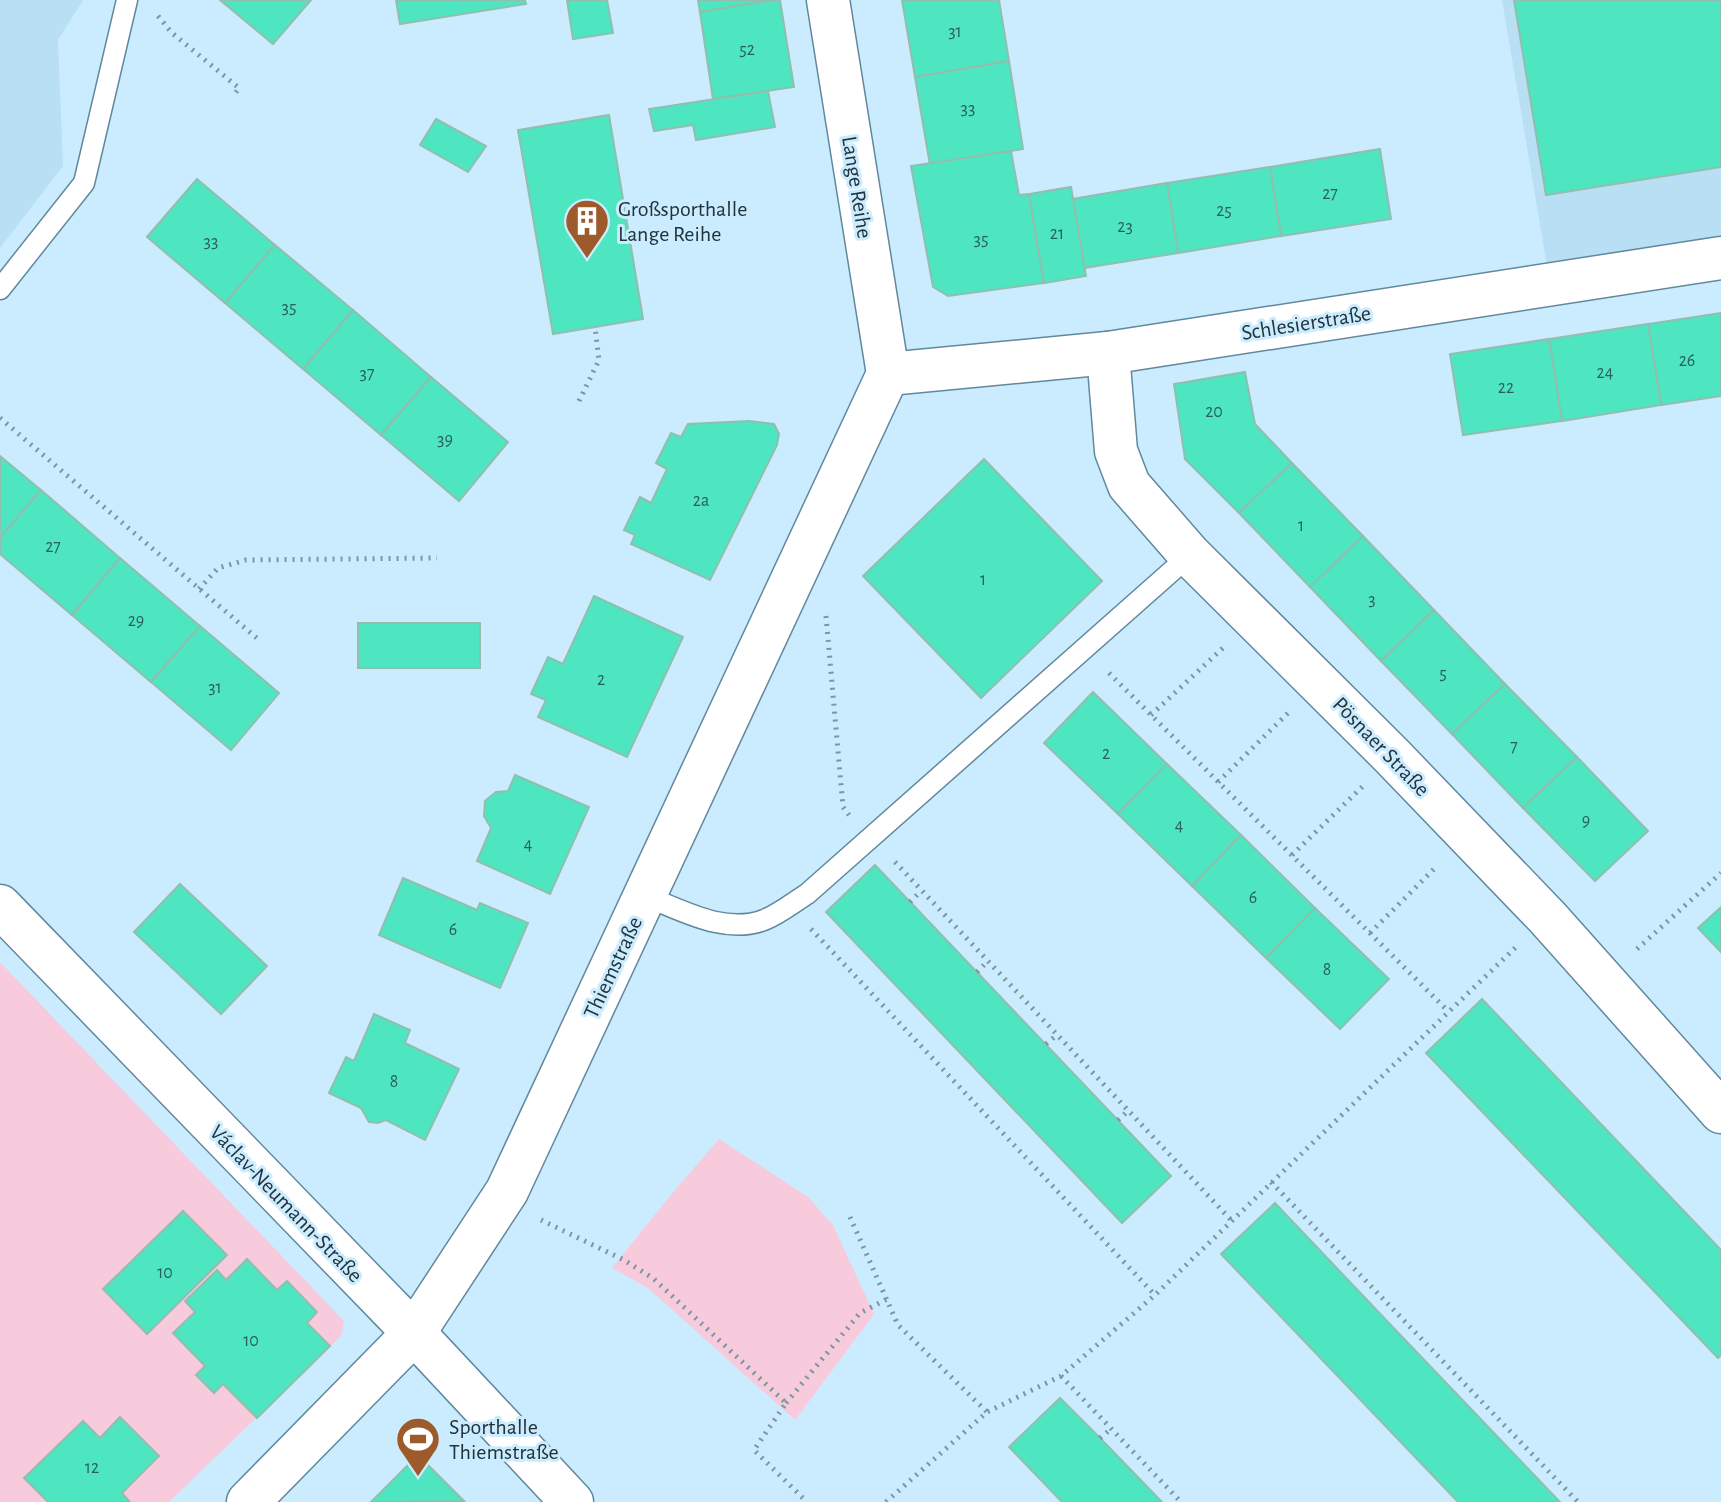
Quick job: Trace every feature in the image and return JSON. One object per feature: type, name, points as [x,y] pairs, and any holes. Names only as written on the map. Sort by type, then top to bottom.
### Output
[{"type":"street","name":"Lange Reihe","points":[[828,0],[888,374]]},
{"type":"street","name":"Schlesierstraße","points":[[888,374],[1108,353],[1721,258]]},
{"type":"street","name":"Pösnaer Straße","points":[[1108,353],[1116,451],[1129,485],[1190,555],[1393,757],[1547,917],[1721,1112]]},
{"type":"street","name":"Thiemstraße","points":[[248,1502],[414,1333],[501,1201],[888,374]]},
{"type":"street","name":"Václav-Neumann-Straße","points":[[0,906],[414,1333],[572,1502]]},
{"type":"lane","points":[[0,289],[84,183],[127,0]]},
{"type":"lane","points":[[645,896],[711,922],[739,926],[766,919],[807,894],[1190,555]]},
{"type":"path","points":[[172,33],[239,88],[233,96]]},
{"type":"path","points":[[579,401],[599,360],[595,327]]},
{"type":"path","points":[[0,418],[259,640]]},
{"type":"path","points":[[199,589],[218,568],[246,560],[437,558]]},
{"type":"path","points":[[824,603],[843,807],[1231,1220]]},
{"type":"path","points":[[1151,715],[1254,619]]},
{"type":"path","points":[[1066,665],[1087,680],[1103,666],[1448,1011]]},
{"type":"path","points":[[1218,782],[1319,682]]},
{"type":"path","points":[[1292,855],[1393,757]]},
{"type":"path","points":[[1370,933],[1469,835]]},
{"type":"path","points":[[1603,979],[1721,873]]},
{"type":"path","points":[[910,902],[921,891]]},
{"type":"path","points":[[788,905],[1155,1295]]},
{"type":"path","points":[[886,1502],[987,1412],[1061,1376],[1155,1295],[1547,917]]},
{"type":"path","points":[[977,972],[987,962]]},
{"type":"path","points":[[1046,1044],[1057,1035]]},
{"type":"path","points":[[1118,1120],[1129,1110]]},
{"type":"path","points":[[1271,1182],[1578,1502]]},
{"type":"path","points":[[501,1201],[612,1254],[654,1279],[786,1403]]},
{"type":"path","points":[[850,1217],[898,1325],[987,1412]]},
{"type":"path","points":[[807,1502],[754,1450],[786,1403],[860,1313],[887,1299]]},
{"type":"path","points":[[1061,1376],[1181,1502]]},
{"type":"path","points":[[1100,1438],[1111,1429]]},
{"type":"shaded area","points":[[0,0],[83,0],[58,40],[63,166],[0,248]]},
{"type":"shaded area","points":[[1502,0],[1721,0],[1721,241],[1547,266]]},
{"type":"shaded area","points":[[0,962],[344,1321],[341,1336],[169,1502],[0,1502]]},
{"type":"shaded area","points":[[719,1139],[808,1197],[833,1225],[874,1314],[795,1420],[648,1288],[612,1268]]},
{"type":"building","points":[[220,0],[311,0],[273,44]]},
{"type":"building","points":[[396,0],[525,0],[526,4],[400,24]]},
{"type":"building","points":[[567,0],[607,0],[613,33],[573,39]]},
{"type":"building","points":[[698,0],[773,0],[700,12]]},
{"type":"building","points":[[780,0],[794,87],[713,99],[700,12]]},
{"type":"building","points":[[902,0],[999,0],[1009,61],[915,77]]},
{"type":"building","points":[[1514,0],[1721,0],[1721,167],[1546,195]]},
{"type":"building","points":[[1009,61],[1023,149],[930,165],[915,77]]},
{"type":"building","points":[[768,91],[775,127],[696,140],[693,125],[654,131],[649,109]]},
{"type":"building","name":"Großsporthalle Lange Reihe","points":[[609,115],[643,319],[553,334],[518,130]]},
{"type":"building","points":[[436,119],[486,146],[468,172],[420,145]]},
{"type":"building","points":[[1380,149],[1391,219],[1281,236],[1270,167]]},
{"type":"building","points":[[1011,151],[1019,195],[1029,194],[1044,283],[948,296],[933,287],[911,166]]},
{"type":"building","points":[[1270,167],[1281,236],[1178,253],[1167,183]]},
{"type":"building","points":[[197,179],[275,245],[225,303],[147,237]]},
{"type":"building","points":[[1167,183],[1178,253],[1084,268],[1072,199]]},
{"type":"building","points":[[1071,187],[1086,276],[1044,283],[1029,194]]},
{"type":"building","points":[[275,245],[353,310],[303,369],[225,303]]},
{"type":"building","points":[[353,310],[431,377],[381,435],[303,369]]},
{"type":"building","points":[[1721,313],[1721,396],[1661,405],[1648,324]]},
{"type":"building","points":[[1648,324],[1661,405],[1562,421],[1549,339]]},
{"type":"building","points":[[1549,339],[1562,421],[1463,435],[1450,354]]},
{"type":"building","points":[[1245,372],[1255,424],[1292,463],[1239,513],[1185,459],[1174,384]]},
{"type":"building","points":[[431,377],[508,442],[459,501],[381,435]]},
{"type":"building","points":[[749,421],[774,424],[779,434],[777,445],[710,580],[631,544],[635,535],[624,530],[640,497],[651,503],[667,469],[656,463],[671,433],[681,437],[688,424]]},
{"type":"building","points":[[0,456],[41,490],[0,538]]},
{"type":"building","points":[[984,459],[1102,581],[981,698],[863,576]]},
{"type":"building","points":[[1292,463],[1363,536],[1310,587],[1239,513]]},
{"type":"building","points":[[41,490],[120,558],[72,615],[0,554],[0,538]]},
{"type":"building","points":[[1363,536],[1434,610],[1381,661],[1310,587]]},
{"type":"building","points":[[120,558],[200,626],[151,682],[72,615]]},
{"type":"building","points":[[594,596],[683,637],[627,757],[538,717],[546,700],[531,694],[548,657],[563,664]]},
{"type":"building","points":[[1434,610],[1505,684],[1452,734],[1381,661]]},
{"type":"building","points":[[358,623],[480,623],[480,668],[358,668]]},
{"type":"building","points":[[200,626],[279,693],[231,750],[151,682]]},
{"type":"building","points":[[1505,684],[1577,757],[1523,808],[1452,734]]},
{"type":"building","points":[[1093,692],[1167,764],[1118,814],[1044,743]]},
{"type":"building","points":[[1577,757],[1648,831],[1595,881],[1523,808]]},
{"type":"building","points":[[1167,764],[1241,835],[1192,886],[1118,814]]},
{"type":"building","points":[[515,775],[589,807],[550,894],[477,861],[491,828],[484,816],[485,801],[496,792],[508,791]]},
{"type":"building","points":[[1241,835],[1315,908],[1266,958],[1192,886]]},
{"type":"building","points":[[875,865],[1171,1176],[1122,1223],[826,912]]},
{"type":"building","points":[[403,878],[477,910],[480,903],[528,923],[500,988],[379,935]]},
{"type":"building","points":[[180,884],[267,966],[221,1014],[134,932]]},
{"type":"building","points":[[1721,907],[1721,952],[1698,928]]},
{"type":"building","points":[[1315,908],[1389,979],[1340,1029],[1266,958]]},
{"type":"building","points":[[1482,999],[1721,1250],[1721,1355],[1718,1358],[1426,1053]]},
{"type":"building","points":[[374,1014],[410,1030],[405,1043],[459,1069],[425,1140],[386,1120],[369,1122],[361,1108],[329,1093],[346,1057],[354,1061]]},
{"type":"building","points":[[1275,1203],[1560,1502],[1458,1502],[1221,1254]]},
{"type":"building","points":[[183,1211],[227,1255],[147,1334],[103,1289]]},
{"type":"building","points":[[247,1259],[277,1290],[287,1281],[317,1312],[307,1323],[330,1346],[257,1418],[223,1384],[214,1393],[196,1375],[205,1366],[173,1333],[195,1312],[185,1301],[217,1270],[226,1280]]},
{"type":"building","points":[[1060,1398],[1162,1502],[1062,1502],[1009,1447]]},
{"type":"building","points":[[120,1417],[159,1456],[122,1493],[130,1502],[48,1502],[24,1478],[83,1421],[100,1438]]},
{"type":"building","name":"Sporthalle Thiemstraße","points":[[418,1455],[464,1501],[371,1502]]},
{"type":"place","name":"Großsporthalle Lange Reihe","points":[[587,260]]},
{"type":"place","name":"Sporthalle Thiemstraße","points":[[418,1478]]}]
